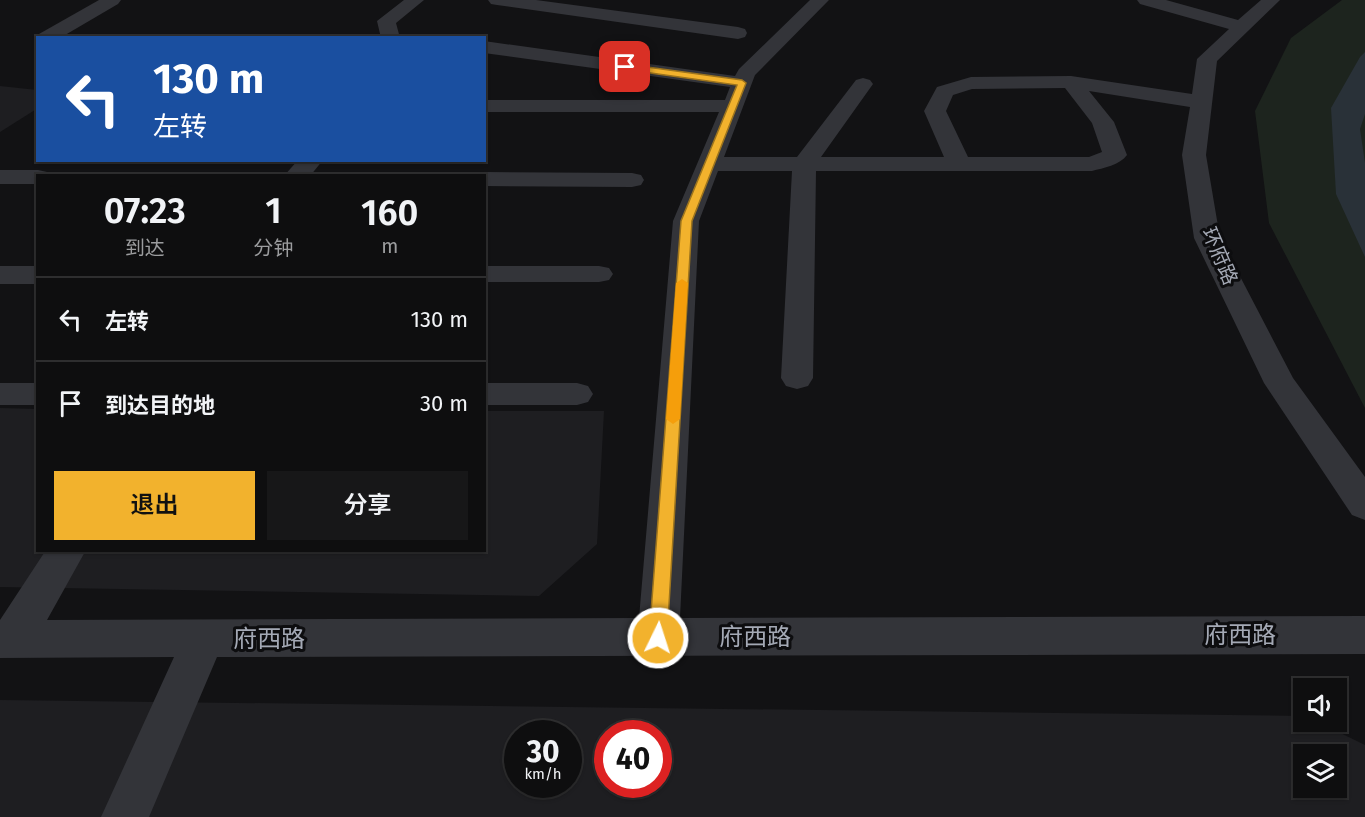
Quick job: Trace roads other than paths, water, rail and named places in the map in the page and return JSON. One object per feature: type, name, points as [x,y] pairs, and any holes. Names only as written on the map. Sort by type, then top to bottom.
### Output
[{"type":"street","points":[[49,36],[112,0]]},
{"type":"street","points":[[390,36],[386,21],[415,0]]},
{"type":"street","points":[[497,0],[738,33]]},
{"type":"street","points":[[658,638],[686,221],[746,73],[820,0]]},
{"type":"street","points":[[1146,0],[1242,27]]},
{"type":"street","name":"环府路","points":[[1271,0],[1207,59],[1194,155],[1207,238],[1280,383],[1365,505]]},
{"type":"street","points":[[486,47],[738,95]]},
{"type":"street","points":[[710,164],[1092,164],[1115,155],[1103,122],[1071,82]]},
{"type":"street","points":[[958,164],[935,111],[944,91],[971,83],[1071,82],[1202,102]]},
{"type":"street","points":[[797,378],[804,164],[863,84]]},
{"type":"street","points":[[486,106],[738,95]]},
{"type":"street","points":[[298,174],[310,162]]},
{"type":"street","points":[[2,177],[36,177]]},
{"type":"street","points":[[486,179],[632,180]]},
{"type":"street","points":[[486,274],[599,274]]},
{"type":"street","points":[[0,275],[36,275]]},
{"type":"street","points":[[0,394],[36,394]]},
{"type":"street","points":[[486,394],[577,394]]},
{"type":"street","points":[[7,639],[66,552]]},
{"type":"street","name":"府西路","points":[[7,639],[1365,634]]},
{"type":"street","points":[[125,817],[204,639]]}]
